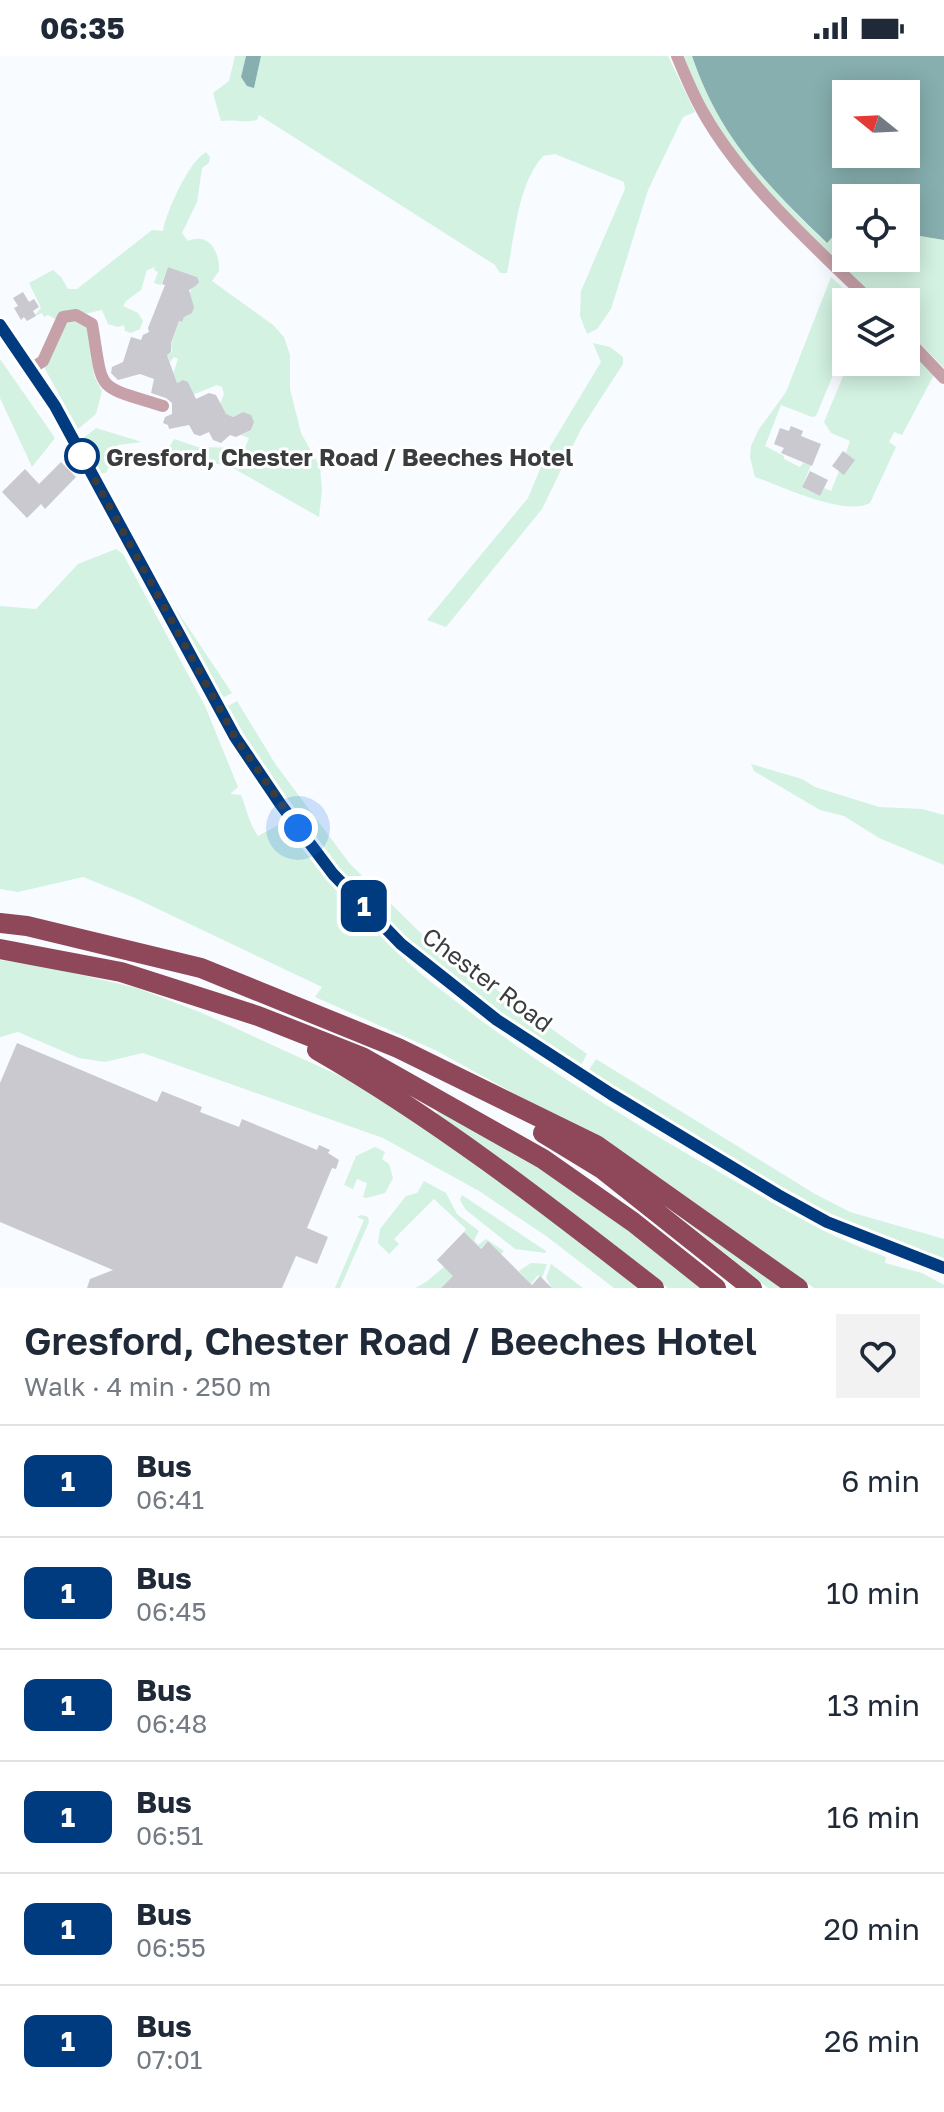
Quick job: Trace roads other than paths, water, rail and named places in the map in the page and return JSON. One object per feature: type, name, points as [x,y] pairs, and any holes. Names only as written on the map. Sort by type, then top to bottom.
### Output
[{"type":"highway","points":[[0,923],[27,926],[201,968],[398,1048],[596,1145],[798,1288]]},
{"type":"highway","points":[[0,949],[121,972],[258,1016],[362,1057],[543,1159],[633,1222],[716,1288]]},
{"type":"highway","points":[[258,1016],[363,1076],[458,1139],[654,1288]]},
{"type":"highway","points":[[448,1074],[602,1169],[752,1288]]},
{"type":"main road","name":"Chester Road","points":[[0,325],[55,406],[235,737],[333,874],[401,944],[509,1028],[778,1195],[827,1222],[944,1268]]},
{"type":"street","points":[[677,56],[703,113],[762,192],[858,288]]},
{"type":"street","points":[[31,369],[43,361],[63,317],[76,315],[92,324],[101,380],[109,389],[163,406]]},
{"type":"street","points":[[920,353],[944,378]]},
{"type":"water","points":[[246,56],[261,56],[254,88],[247,86],[241,77]]},
{"type":"water","points":[[692,56],[944,56],[944,240],[920,236],[920,184],[832,184],[832,237],[827,243],[765,180],[716,112]]},
{"type":"place","name":"Gresford, Chester Road / Beeches Hotel","points":[[82,456]]}]
